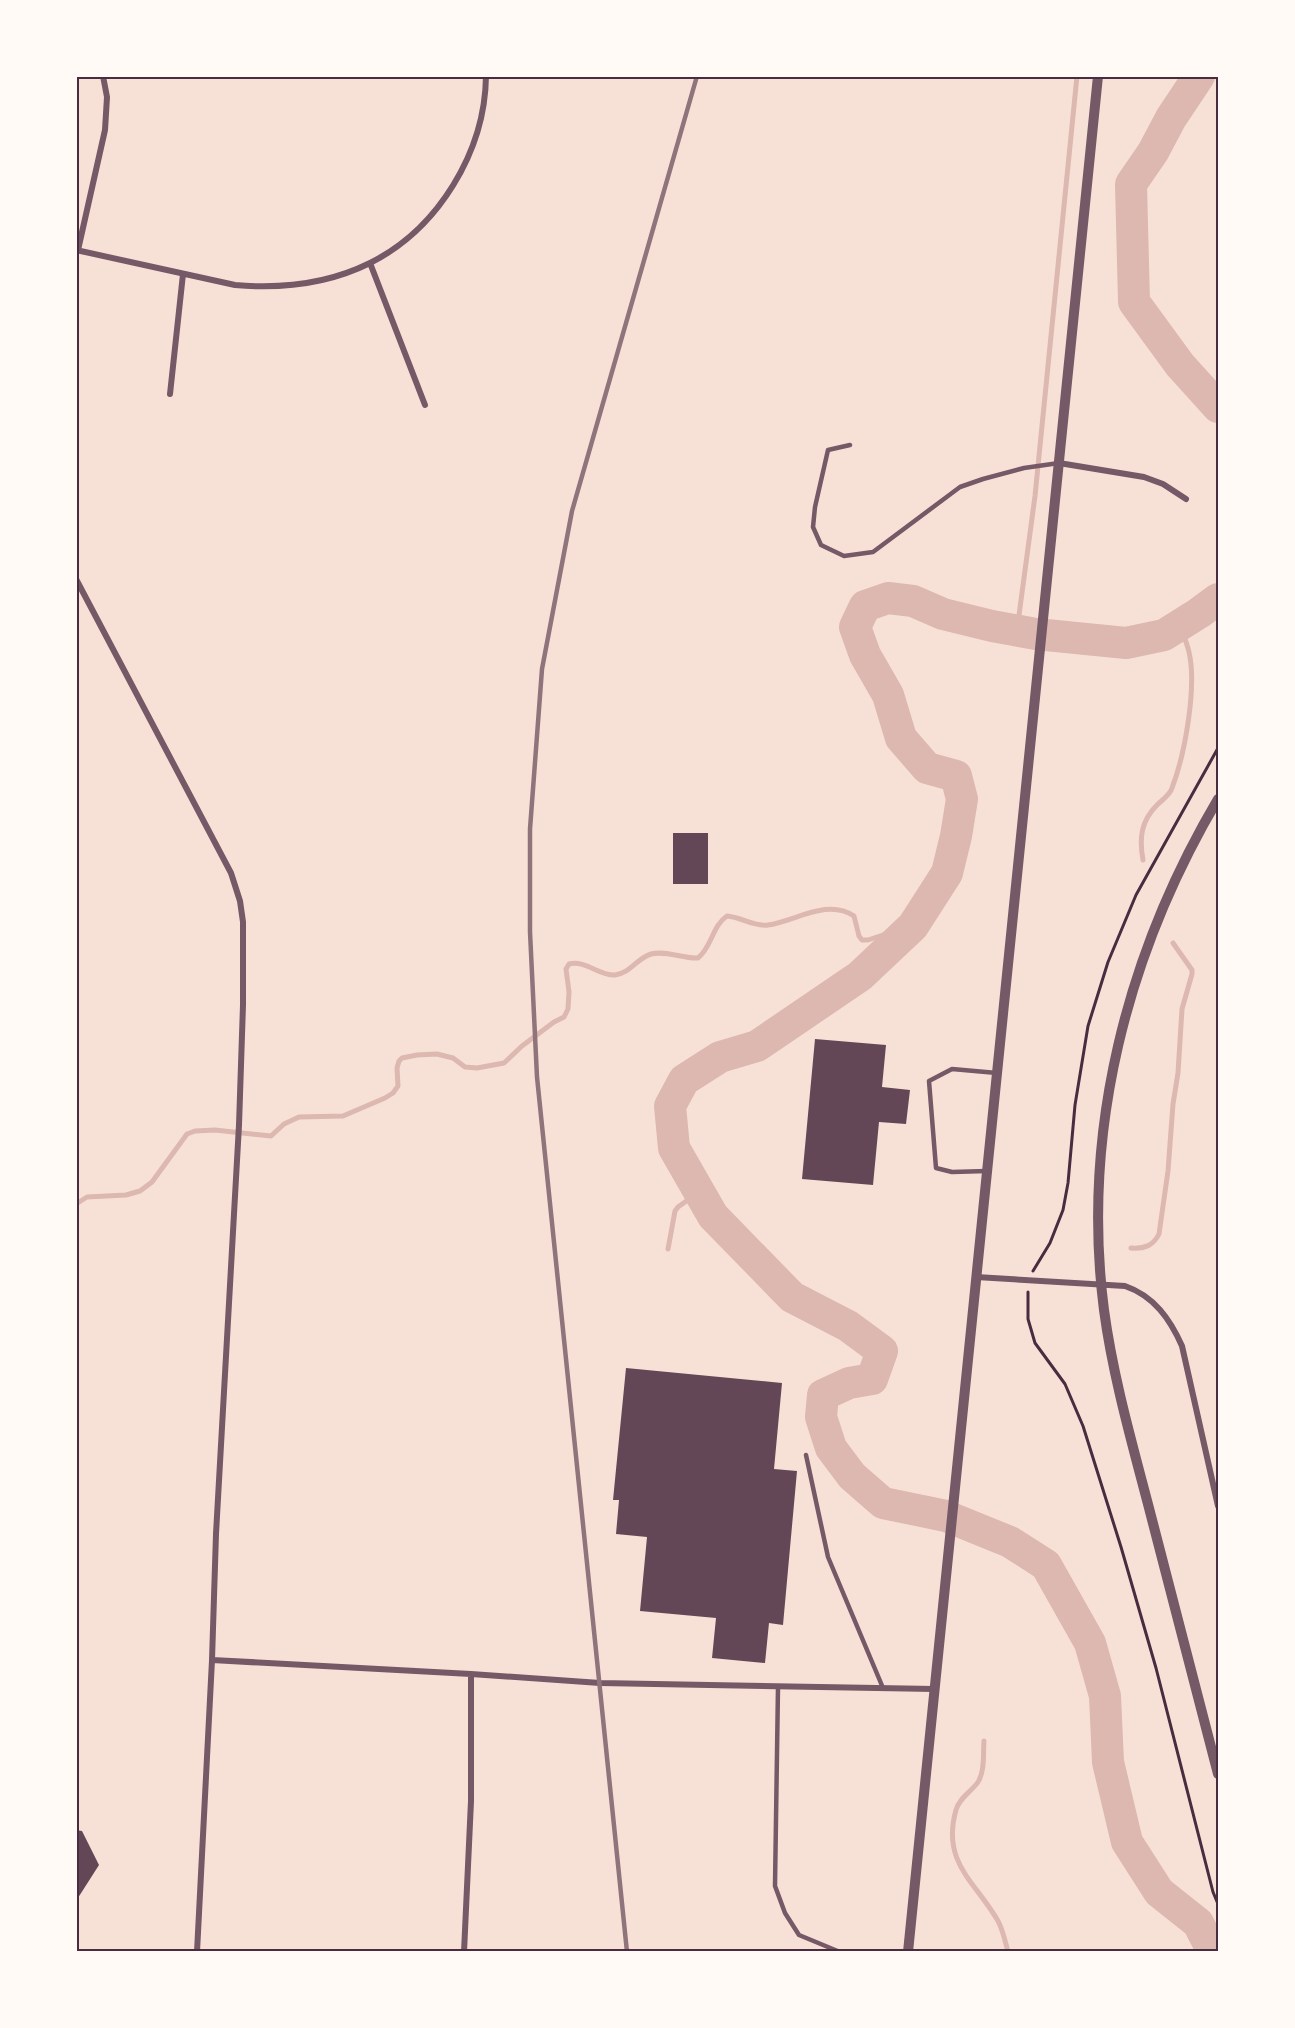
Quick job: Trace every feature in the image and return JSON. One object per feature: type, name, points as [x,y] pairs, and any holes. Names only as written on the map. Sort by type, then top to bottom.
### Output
[{"type":"street","points":[[104,76],[107,97],[105,130],[77,250],[235,285],[275,287],[321,280],[370,263],[387,253],[422,224],[435,210],[458,177],[467,159],[477,131],[486,76]]},
{"type":"street","points":[[908,1952],[1098,76]]},
{"type":"street","points":[[370,263],[425,405]]},
{"type":"street","points":[[170,394],[183,274]]},
{"type":"street","points":[[1059,463],[1144,477],[1163,484],[1186,499]]},
{"type":"street","points":[[76,579],[206,823],[237,887],[242,912],[243,1005],[239,1125],[217,1512],[197,1952]]},
{"type":"street","points":[[1218,799],[1166,897],[1143,957],[1121,1032],[1112,1075],[1101,1158],[1099,1247],[1109,1338],[1124,1411],[1218,1774]]},
{"type":"street","points":[[976,1277],[1125,1286],[1144,1294],[1160,1309],[1175,1330],[1182,1346],[1218,1506]]},
{"type":"street","points":[[212,1660],[600,1683],[934,1689]]},
{"type":"street","points":[[464,1952],[471,1801],[471,1674]]},
{"type":"lane","points":[[850,445],[828,450],[815,507],[813,527],[820,545],[844,556],[873,552],[960,487],[1024,468],[1059,463]]},
{"type":"lane","points":[[987,1171],[952,1172],[936,1168],[929,1081],[952,1069],[997,1073]]},
{"type":"lane","points":[[806,1455],[828,1557],[883,1688]]},
{"type":"lane","points":[[778,1687],[775,1886],[785,1913],[799,1935],[840,1952]]},
{"type":"building","points":[[673,833],[708,833],[708,884],[673,884]]},
{"type":"building","points":[[815,1039],[886,1045],[882,1087],[910,1090],[906,1124],[879,1122],[873,1185],[802,1179]]},
{"type":"building","points":[[626,1368],[782,1383],[774,1469],[797,1471],[783,1625],[769,1623],[765,1663],[712,1658],[716,1618],[640,1611],[647,1537],[616,1534],[619,1500],[613,1500]]},
{"type":"building","points":[[76,1830],[82,1831],[99,1865],[76,1901]]},
{"type":"waterway","points":[[1017,630],[1035,496],[1077,76]]},
{"type":"waterway","points":[[1199,76],[1131,184],[1134,302],[1180,365],[1218,407]]},
{"type":"waterway","points":[[1213,1952],[1198,1923],[1159,1892],[1127,1842],[1108,1762],[1105,1696],[1090,1643],[1046,1565],[1010,1542],[946,1516],[883,1503],[852,1476],[831,1448],[821,1417],[823,1395],[849,1383],[872,1379],[882,1351],[848,1326],[792,1297],[713,1216],[674,1148],[670,1106],[684,1080],[720,1057],[757,1046],[860,976],[913,926],[947,873],[962,799],[956,776],[927,768],[901,738],[888,695],[865,655],[855,627],[865,606],[888,598],[913,601],[943,614],[992,626],[1036,634],[1126,643],[1164,635],[1218,599]]},
{"type":"waterway","points":[[1143,860],[1141,837],[1144,824],[1152,811],[1171,791],[1185,739],[1192,683],[1188,649],[1180,626]]},
{"type":"waterway","points":[[76,1204],[87,1197],[126,1195],[140,1191],[152,1182],[187,1134],[195,1131],[215,1130],[271,1136],[284,1124],[299,1117],[343,1116],[385,1098],[398,1086],[397,1068],[402,1058],[437,1054],[453,1058],[465,1067],[477,1068],[504,1063],[522,1046],[564,1017],[568,1009],[569,992],[566,969],[569,964],[581,964],[609,975],[615,975],[621,974],[651,954],[663,953],[698,958],[718,925],[727,916],[758,925],[768,925],[811,912],[833,909],[854,916],[862,940],[908,930]]},
{"type":"waterway","points":[[1131,1248],[1148,1246],[1159,1234],[1168,1171],[1182,1009],[1192,974],[1192,970],[1173,943]]},
{"type":"waterway","points":[[668,1249],[675,1211],[699,1192]]},
{"type":"waterway","points":[[984,1741],[983,1767],[980,1778],[956,1810],[953,1844],[963,1871],[998,1921],[1008,1952]]},
{"type":"railway","points":[[627,1952],[537,1077],[530,932],[530,829],[542,669],[572,511],[697,76]]}]
